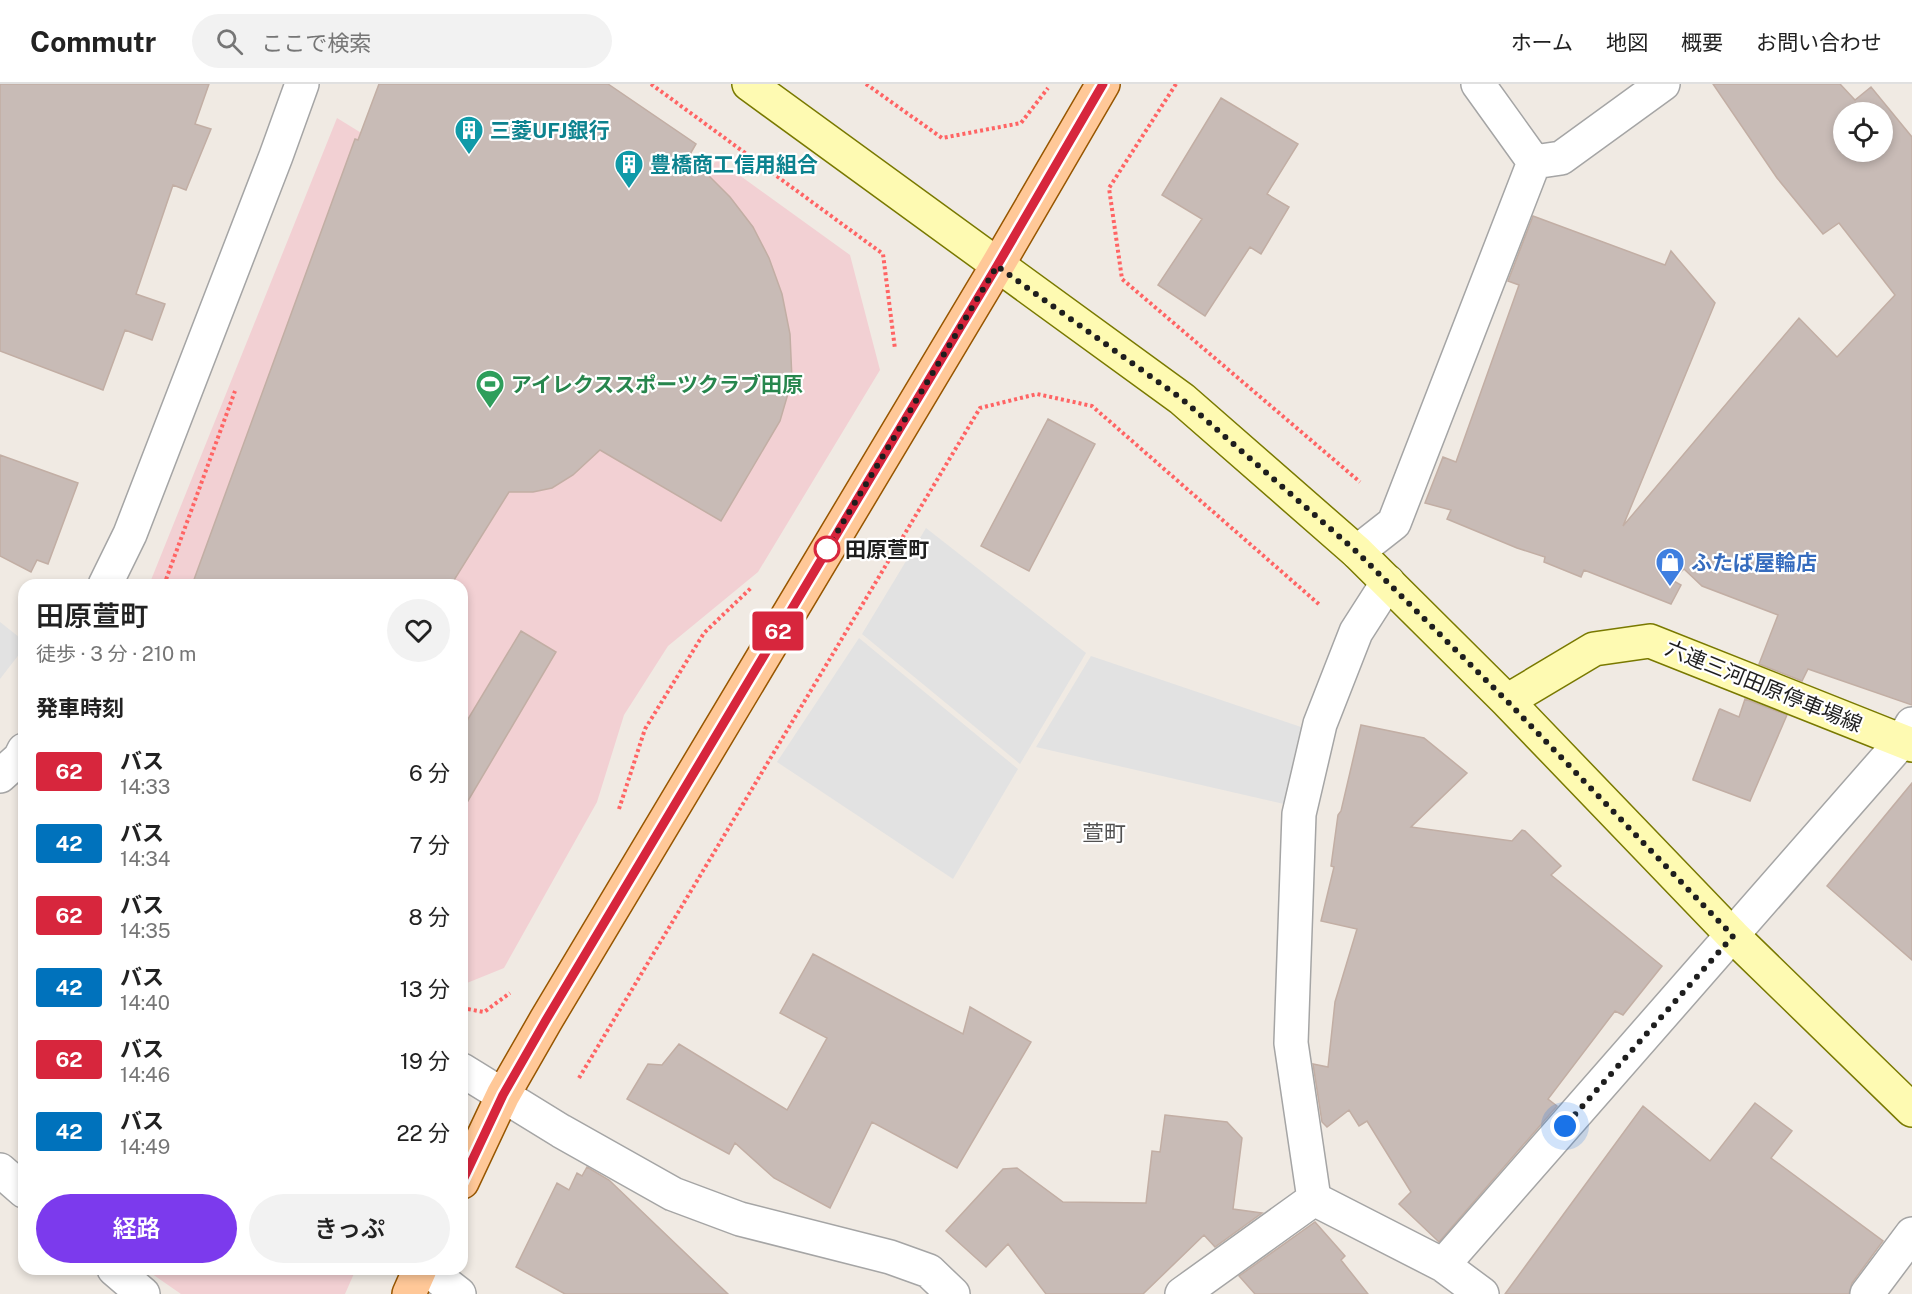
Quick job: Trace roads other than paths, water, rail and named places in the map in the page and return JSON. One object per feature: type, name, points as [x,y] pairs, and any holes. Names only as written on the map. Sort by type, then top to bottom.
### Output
[{"type":"main road","points":[[749,84],[1182,399],[1357,552],[1507,701],[1733,936],[1912,1110]]},
{"type":"main road","points":[[468,1169],[503,1095],[1103,84]]},
{"type":"main road","name":"六連三河田原停車場線","points":[[1507,701],[1594,649],[1650,641],[1909,737]]},
{"type":"main road","points":[[409,1294],[417,1275]]},
{"type":"street","points":[[108,579],[130,534],[302,84]]},
{"type":"street","points":[[1478,84],[1534,162]]},
{"type":"street","points":[[1534,162],[1561,159],[1663,84]]},
{"type":"street","points":[[1357,552],[1394,523],[1534,162]]},
{"type":"street","points":[[1314,1199],[1291,1043],[1299,814],[1320,724],[1356,632],[1388,582]]},
{"type":"street","points":[[1443,1265],[1909,737]]},
{"type":"street","points":[[468,1074],[561,1131],[673,1194],[740,1219],[890,1257],[929,1271],[953,1294]]},
{"type":"street","points":[[0,1170],[18,1186]]},
{"type":"street","points":[[1314,1199],[1443,1265],[1482,1294]]},
{"type":"street","points":[[1182,1294],[1314,1199]]},
{"type":"street","points":[[1867,1294],[1912,1234]]},
{"type":"street","points":[[121,1275],[143,1294]]},
{"type":"street","points":[[435,1275],[459,1294]]},
{"type":"place","name":"三菱UFJ銀行","points":[[469,156]]},
{"type":"place","name":"豊橋商工信用組合","points":[[629,190]]},
{"type":"place","name":"アイレクススポーツクラブ田原","points":[[490,410]]},
{"type":"place","name":"田原萱町","points":[[827,549]]},
{"type":"place","name":"ふたば屋輪店","points":[[1670,588]]},
{"type":"district","name":"萱町","points":[[1104,833]]}]
